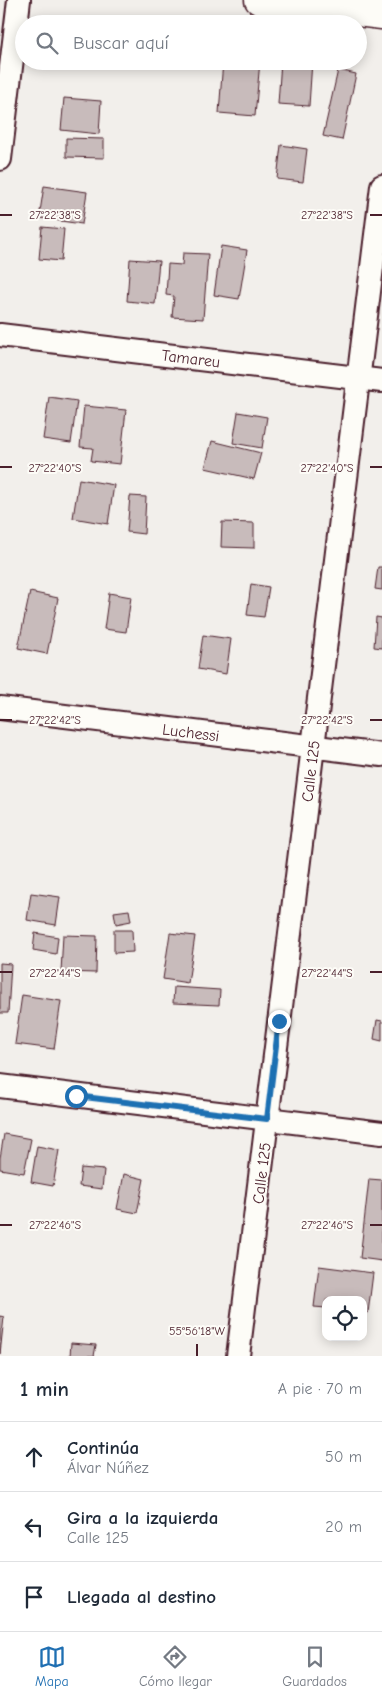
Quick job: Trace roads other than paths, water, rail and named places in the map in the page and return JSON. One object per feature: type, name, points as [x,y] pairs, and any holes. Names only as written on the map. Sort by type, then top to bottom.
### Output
[{"type":"main road","points":[[259,0],[382,15]]},
{"type":"street","points":[[17,15],[19,0]]},
{"type":"street","points":[[0,159],[15,33]]},
{"type":"street","name":"Calle 125","points":[[238,1356],[382,186]]},
{"type":"street","name":"Tamareu","points":[[0,335],[382,381]]},
{"type":"street","name":"Luchessi","points":[[0,708],[382,755]]},
{"type":"street","points":[[0,1086],[382,1133]]}]
